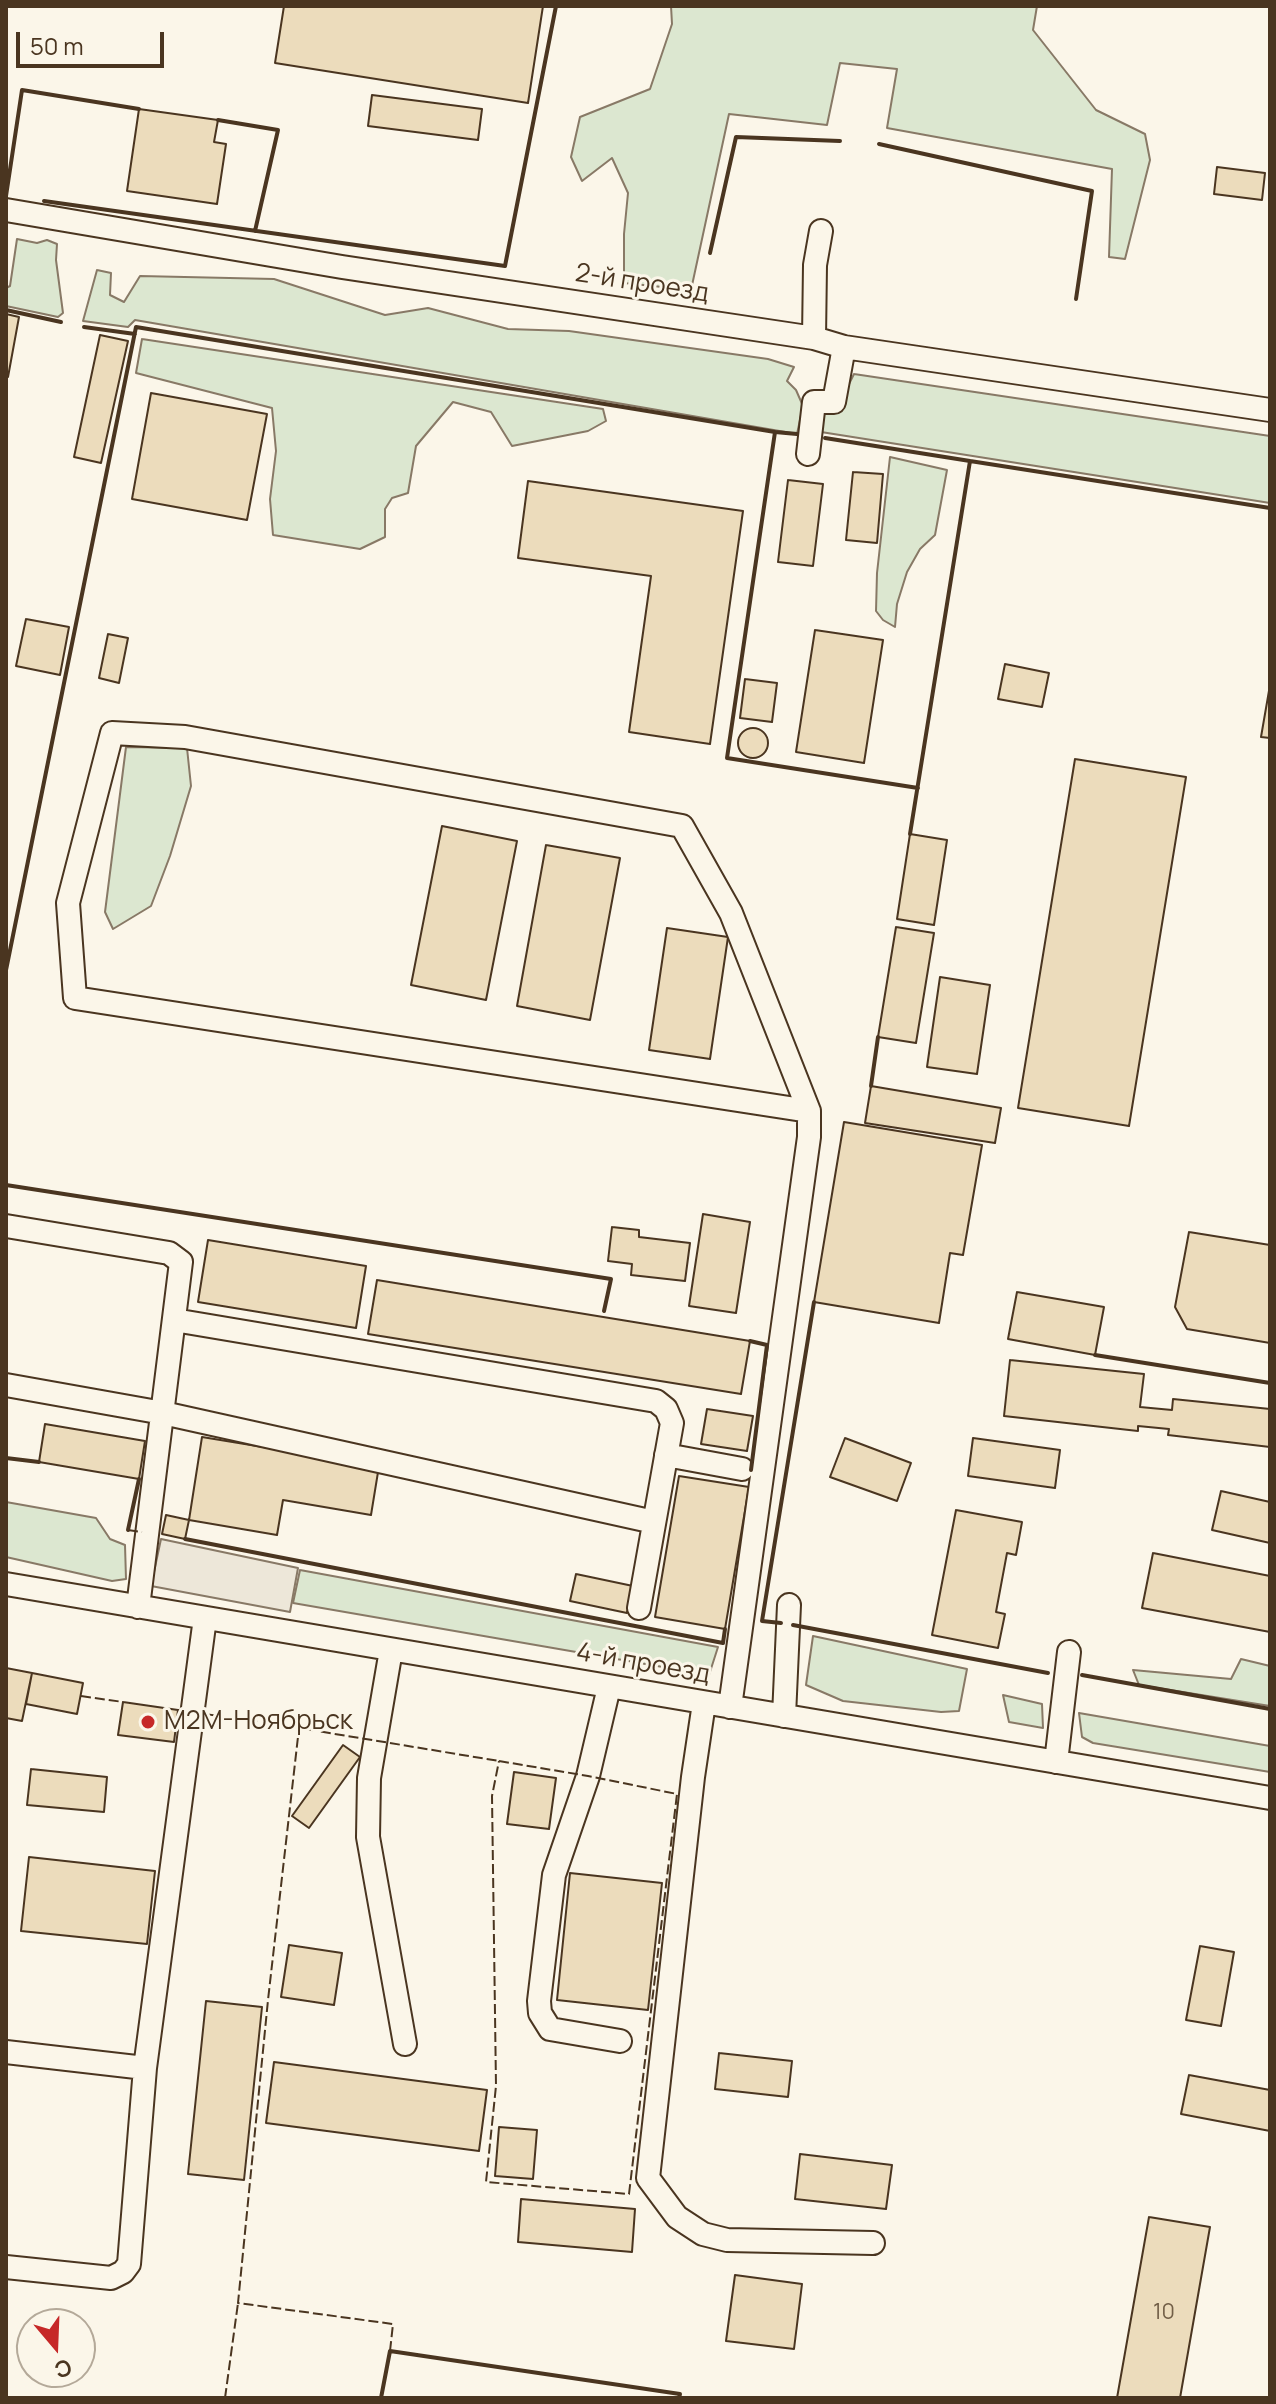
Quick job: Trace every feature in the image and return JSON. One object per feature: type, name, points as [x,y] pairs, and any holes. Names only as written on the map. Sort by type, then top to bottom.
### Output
[{"type":"street","name":"2-й проезд","points":[[6,210],[342,267],[814,338],[844,347],[1270,410]]},
{"type":"street","points":[[814,338],[815,265],[821,231]]},
{"type":"street","points":[[808,454],[814,402],[834,402],[844,347]]},
{"type":"street","points":[[730,1707],[807,1152],[809,1111],[731,913],[682,826],[185,737],[112,733],[68,903],[75,998],[809,1111]]},
{"type":"street","points":[[6,1226],[169,1253],[181,1262],[138,1607]]},
{"type":"street","points":[[174,1320],[656,1401],[666,1409],[672,1423],[639,1608]]},
{"type":"street","points":[[6,1385],[163,1413],[654,1522]]},
{"type":"street","points":[[666,1455],[742,1469]]},
{"type":"street","name":"4-й проезд","points":[[6,1584],[1270,1798]]},
{"type":"street","points":[[784,1716],[789,1605]]},
{"type":"street","points":[[6,2267],[111,2278],[123,2272],[129,2264],[145,2068],[205,1618]]},
{"type":"street","points":[[391,1650],[369,1778],[367,1826],[405,2044]]},
{"type":"street","points":[[1056,1762],[1069,1652]]},
{"type":"street","points":[[609,1687],[588,1776],[554,1875],[539,2001],[540,2013],[550,2029],[620,2041]]},
{"type":"street","points":[[704,1703],[648,2178],[677,2217],[703,2234],[727,2240],[873,2243]]},
{"type":"street","points":[[6,2052],[145,2068]]},
{"type":"green space","points":[[671,6],[1037,6],[1033,30],[1096,110],[1145,134],[1150,160],[1125,259],[1109,257],[1112,169],[887,128],[897,69],[840,63],[827,125],[729,114],[691,290],[624,283],[628,193],[612,158],[582,181],[571,157],[580,117],[650,89],[672,24]]},
{"type":"green space","points":[[17,239],[37,243],[47,240],[57,244],[63,313],[58,317],[6,306],[6,288],[10,286]]},
{"type":"green space","points":[[97,270],[111,273],[110,295],[124,302],[140,276],[274,279],[385,315],[428,308],[508,329],[569,331],[768,359],[794,367],[787,381],[796,390],[803,406],[797,434],[135,320],[128,327],[83,321]]},
{"type":"green space","points":[[142,339],[603,409],[606,421],[588,431],[512,446],[491,412],[453,402],[416,446],[408,493],[392,498],[385,509],[385,537],[360,549],[273,535],[270,499],[276,451],[272,408],[136,373]]},
{"type":"green space","points":[[854,374],[1270,436],[1270,503],[821,432],[821,410],[844,394]]},
{"type":"green space","points":[[890,457],[947,470],[935,535],[920,549],[907,572],[897,604],[895,627],[876,611],[877,573]]},
{"type":"green space","points":[[126,747],[187,748],[191,786],[151,906],[113,929],[105,912]]},
{"type":"green space","points":[[6,1502],[96,1518],[110,1539],[125,1545],[126,1579],[112,1581],[6,1557]]},
{"type":"green space","points":[[300,1570],[718,1647],[709,1675],[293,1603]]},
{"type":"green space","points":[[813,1636],[967,1669],[959,1711],[941,1712],[843,1701],[806,1685]]},
{"type":"green space","points":[[1241,1659],[1270,1666],[1270,1706],[1139,1685],[1133,1670],[1231,1679]]},
{"type":"green space","points":[[1003,1695],[1042,1704],[1043,1728],[1009,1722]]},
{"type":"green space","points":[[1079,1713],[1270,1746],[1270,1772],[1093,1743],[1082,1737]]},
{"type":"shaded area","points":[[161,1539],[298,1568],[290,1612],[151,1586]]},
{"type":"building","points":[[284,6],[543,6],[528,103],[275,63]]},
{"type":"building","points":[[372,95],[482,109],[478,140],[368,126]]},
{"type":"building","points":[[139,109],[218,120],[214,142],[226,144],[217,204],[127,191]]},
{"type":"building","points":[[1217,167],[1265,173],[1262,200],[1214,194]]},
{"type":"building","points":[[6,314],[19,317],[8,377],[6,377]]},
{"type":"building","points":[[100,335],[128,341],[101,463],[74,457]]},
{"type":"building","points":[[151,393],[267,414],[247,520],[132,499]]},
{"type":"building","points":[[853,472],[883,474],[877,543],[846,540]]},
{"type":"building","points":[[788,480],[823,484],[813,566],[778,562]]},
{"type":"building","points":[[528,481],[743,511],[710,744],[629,732],[651,576],[518,558]]},
{"type":"building","points":[[26,619],[69,627],[60,675],[16,666]]},
{"type":"building","points":[[815,630],[883,640],[864,763],[796,752]]},
{"type":"building","points":[[108,634],[128,638],[119,683],[99,678]]},
{"type":"building","points":[[1005,664],[1049,673],[1042,707],[998,699]]},
{"type":"building","points":[[745,679],[777,683],[772,722],[740,718]]},
{"type":"building","points":[[1270,685],[1270,738],[1261,737]]},
{"type":"building","points":[[753,728],[764,732],[768,743],[764,754],[753,758],[742,754],[738,743],[742,732]]},
{"type":"building","points":[[1075,759],[1186,777],[1129,1126],[1018,1108]]},
{"type":"building","points":[[442,826],[517,841],[486,1000],[411,985]]},
{"type":"building","points":[[910,834],[947,840],[934,925],[897,919]]},
{"type":"building","points":[[546,845],[620,858],[590,1020],[517,1006]]},
{"type":"building","points":[[896,927],[934,933],[916,1043],[878,1037]]},
{"type":"building","points":[[667,928],[728,937],[710,1059],[649,1050]]},
{"type":"building","points":[[940,977],[990,985],[977,1074],[927,1067]]},
{"type":"building","points":[[871,1086],[1001,1108],[995,1143],[865,1123]]},
{"type":"building","points":[[844,1122],[982,1145],[963,1255],[950,1253],[939,1323],[814,1302]]},
{"type":"building","points":[[703,1214],[750,1222],[736,1313],[689,1306]]},
{"type":"building","points":[[612,1227],[639,1230],[639,1237],[690,1243],[685,1281],[631,1275],[632,1264],[608,1261]]},
{"type":"building","points":[[1189,1232],[1270,1245],[1270,1343],[1187,1329],[1175,1307]]},
{"type":"building","points":[[208,1240],[366,1266],[356,1328],[198,1302]]},
{"type":"building","points":[[377,1280],[750,1341],[741,1394],[368,1334]]},
{"type":"building","points":[[1017,1292],[1104,1307],[1095,1355],[1008,1339]]},
{"type":"building","points":[[1010,1360],[1144,1374],[1140,1407],[1172,1410],[1173,1399],[1270,1409],[1270,1447],[1168,1435],[1169,1429],[1138,1426],[1138,1431],[1004,1416]]},
{"type":"building","points":[[707,1409],[753,1416],[747,1451],[701,1444]]},
{"type":"building","points":[[45,1424],[145,1441],[139,1479],[39,1462]]},
{"type":"building","points":[[202,1437],[379,1466],[371,1515],[283,1500],[277,1535],[189,1520]]},
{"type":"building","points":[[845,1438],[911,1463],[897,1501],[830,1477]]},
{"type":"building","points":[[973,1438],[1060,1450],[1055,1488],[968,1476]]},
{"type":"building","points":[[679,1476],[749,1487],[725,1629],[655,1617]]},
{"type":"building","points":[[1221,1491],[1270,1502],[1270,1543],[1212,1530]]},
{"type":"building","points":[[956,1510],[1022,1522],[1016,1555],[1007,1553],[996,1612],[1005,1614],[998,1648],[932,1635]]},
{"type":"building","points":[[166,1515],[189,1520],[185,1539],[162,1534]]},
{"type":"building","points":[[1153,1553],[1270,1576],[1270,1632],[1142,1608]]},
{"type":"building","points":[[576,1574],[633,1586],[627,1613],[570,1601]]},
{"type":"building","points":[[6,1668],[32,1673],[22,1721],[6,1718]]},
{"type":"building","points":[[32,1673],[83,1683],[77,1714],[26,1704]]},
{"type":"building","name":"М2М-Ноябрьск","points":[[123,1702],[178,1710],[174,1742],[118,1735]]},
{"type":"building","points":[[343,1745],[360,1757],[309,1828],[292,1816]]},
{"type":"building","points":[[31,1769],[107,1777],[104,1812],[27,1805]]},
{"type":"building","points":[[514,1772],[556,1778],[549,1829],[507,1824]]},
{"type":"building","points":[[29,1857],[155,1871],[147,1944],[21,1931]]},
{"type":"building","points":[[570,1873],[662,1883],[648,2010],[557,2000]]},
{"type":"building","points":[[289,1945],[342,1953],[334,2005],[281,1997]]},
{"type":"building","points":[[1200,1946],[1234,1952],[1221,2026],[1186,2020]]},
{"type":"building","points":[[206,2001],[262,2007],[244,2180],[188,2174]]},
{"type":"building","points":[[719,2053],[792,2061],[788,2097],[715,2089]]},
{"type":"building","points":[[274,2062],[487,2090],[479,2151],[266,2123]]},
{"type":"building","points":[[1189,2075],[1270,2090],[1270,2131],[1181,2114]]},
{"type":"building","points":[[499,2127],[537,2130],[533,2179],[495,2176]]},
{"type":"building","points":[[800,2154],[892,2165],[886,2209],[795,2199]]},
{"type":"building","points":[[521,2199],[635,2209],[632,2252],[518,2242]]},
{"type":"building","points":[[1149,2217],[1210,2227],[1180,2398],[1117,2398]]},
{"type":"building","points":[[735,2275],[802,2284],[794,2349],[726,2341]]},
{"type":"fence","points":[[128,1530],[142,1532]]},
{"type":"fence","points":[[81,1696],[123,1702]]},
{"type":"fence","points":[[178,1710],[299,1728]]},
{"type":"fence","points":[[390,2351],[393,2324],[238,2303],[299,1728],[499,1761]]},
{"type":"fence","points":[[499,1761],[677,1794],[629,2194],[486,2182],[496,2086],[492,1796],[499,1761]]},
{"type":"fence","points":[[225,2398],[238,2303]]},
{"type":"wall","points":[[44,201],[505,266],[556,6]]},
{"type":"wall","points":[[6,196],[22,90],[139,109]]},
{"type":"wall","points":[[218,120],[278,130],[255,231]]},
{"type":"wall","points":[[710,253],[736,137],[840,141]]},
{"type":"wall","points":[[879,144],[1092,191],[1076,299]]},
{"type":"wall","points":[[6,310],[61,322]]},
{"type":"wall","points":[[84,327],[135,334]]},
{"type":"wall","points":[[6,970],[136,327],[775,432]]},
{"type":"wall","points":[[797,434],[775,432],[727,758],[918,788]]},
{"type":"wall","points":[[825,438],[970,461]]},
{"type":"wall","points":[[910,834],[970,461],[1270,508]]},
{"type":"wall","points":[[871,1086],[878,1037]]},
{"type":"wall","points":[[6,1185],[611,1279],[604,1311]]},
{"type":"wall","points":[[781,1623],[762,1621],[814,1302]]},
{"type":"wall","points":[[750,1341],[767,1345],[751,1470]]},
{"type":"wall","points":[[1095,1355],[1270,1383]]},
{"type":"wall","points":[[6,1458],[39,1462]]},
{"type":"wall","points":[[128,1530],[139,1479]]},
{"type":"wall","points":[[185,1539],[723,1643],[725,1629]]},
{"type":"wall","points":[[793,1625],[1048,1673]]},
{"type":"wall","points":[[1082,1675],[1270,1709]]},
{"type":"wall","points":[[381,2398],[390,2351],[680,2394],[679,2398]]},
{"type":"place","name":"М2М-Ноябрьск","points":[[148,1722]]}]
